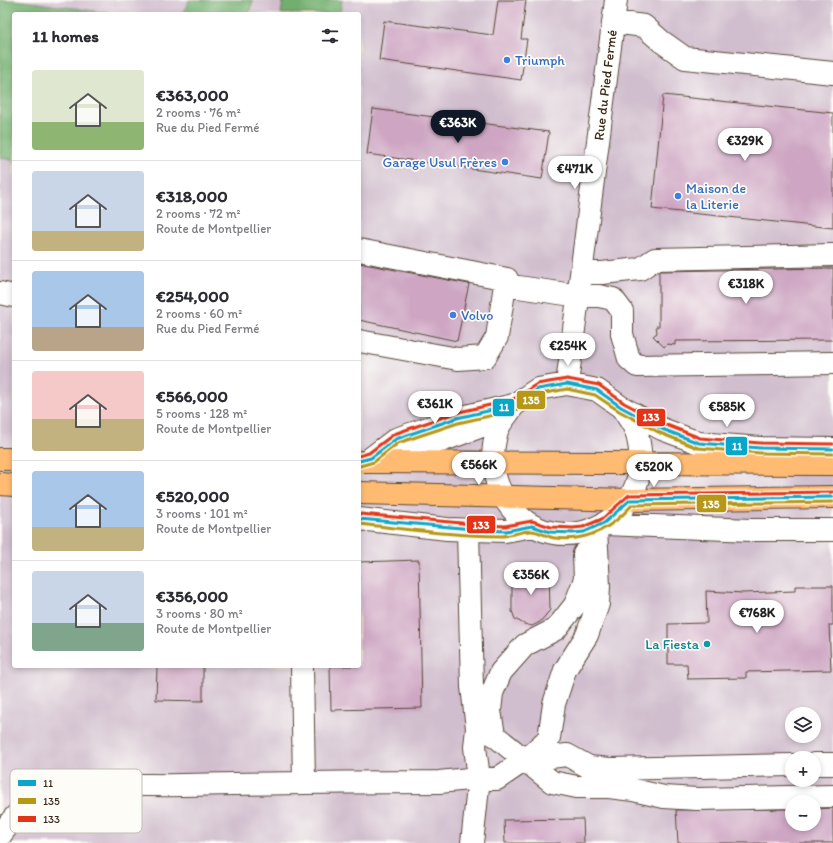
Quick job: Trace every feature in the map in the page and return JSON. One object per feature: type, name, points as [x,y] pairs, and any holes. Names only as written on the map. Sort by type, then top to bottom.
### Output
[{"type":"main road","points":[[0,459],[12,459]]},
{"type":"main road","points":[[363,460],[641,465],[833,464]]},
{"type":"main road","points":[[0,484],[12,485]]},
{"type":"main road","points":[[361,493],[630,500],[833,497]]},
{"type":"street","name":"Rue du Pied Fermé","points":[[567,384],[616,0]]},
{"type":"street","points":[[613,22],[644,26],[661,41],[685,58],[833,73]]},
{"type":"street","points":[[361,250],[507,279],[497,337],[485,357],[458,359],[361,340]]},
{"type":"street","points":[[582,271],[602,273],[640,269],[655,259],[833,255]]},
{"type":"street","points":[[505,285],[579,296],[599,296],[613,300],[622,311],[622,334],[629,359],[637,366],[833,364]]},
{"type":"street","points":[[0,293],[12,296]]},
{"type":"street","points":[[363,460],[430,445],[510,411],[538,389],[567,384],[597,390],[621,407],[662,429],[699,444],[760,448],[833,449]]},
{"type":"street","points":[[594,528],[619,514],[630,500],[638,482],[641,465],[637,433],[621,407]]},
{"type":"street","points":[[510,411],[498,430],[492,463],[495,480],[504,497],[516,514],[533,526],[549,532],[566,534],[594,528],[833,530]]},
{"type":"street","points":[[361,519],[468,530],[505,531],[533,526]]},
{"type":"street","points":[[594,528],[585,579],[575,605],[556,629],[525,645],[501,672],[492,693],[490,711],[494,736],[552,782],[577,787],[633,790],[664,797],[697,799],[833,796]]},
{"type":"street","points":[[142,785],[173,786],[439,782],[479,778],[497,779],[526,760],[549,738],[554,704],[565,670],[587,635],[598,604],[599,586],[594,528]]},
{"type":"street","points":[[468,530],[472,687],[477,728],[475,747],[479,778],[472,843]]},
{"type":"street","points":[[302,668],[304,783]]},
{"type":"street","points":[[526,760],[567,755],[589,767],[626,769],[654,767],[785,765]]},
{"type":"street","points":[[821,764],[833,764]]},
{"type":"street","points":[[653,794],[654,767]]},
{"type":"street","points":[[0,836],[10,821]]},
{"type":"shaded area","points":[[0,0],[833,0],[833,843],[0,843]]},
{"type":"green space","points":[[0,0],[15,0],[102,12],[12,12],[12,160],[0,157]]},
{"type":"green space","points":[[189,0],[253,0],[250,12],[184,12]]},
{"type":"green space","points":[[283,0],[342,0],[340,12],[281,12]]},
{"type":"building","points":[[498,0],[526,0],[521,39],[527,39],[521,80],[379,60],[384,21],[493,35]]},
{"type":"building","points":[[663,95],[833,113],[833,228],[652,209]]},
{"type":"building","points":[[373,109],[549,132],[542,179],[367,154]]},
{"type":"building","points":[[361,263],[469,284],[457,341],[361,320]]},
{"type":"building","points":[[833,268],[833,340],[675,341],[675,345],[667,344],[664,347],[653,336],[657,333],[656,326],[659,326],[659,271]]},
{"type":"building","points":[[419,560],[422,708],[331,710],[330,668],[361,668],[361,562]]},
{"type":"building","points":[[549,571],[550,610],[540,622],[532,626],[515,619],[512,611],[512,572]]},
{"type":"building","points":[[795,586],[833,586],[833,625],[829,625],[831,670],[746,672],[746,678],[688,679],[687,664],[668,664],[668,624],[707,623],[706,591],[744,593],[795,591]]},
{"type":"building","points":[[157,668],[203,668],[203,701],[156,700]]},
{"type":"building","points":[[833,808],[833,843],[678,843],[676,810],[785,809],[785,831],[821,831],[821,809]]},
{"type":"building","points":[[583,819],[584,843],[505,843],[504,820]]},
{"type":"transit line","name":"133","points":[[361,455],[369,453],[394,434],[455,413],[512,400],[537,384],[567,379],[599,385],[624,403],[664,424],[700,438],[760,443],[833,444]]},
{"type":"transit line","name":"11","points":[[361,460],[371,458],[396,439],[457,418],[514,405],[538,389],[567,384],[597,390],[621,407],[662,429],[699,443],[760,448],[833,449]]},
{"type":"transit line","name":"135","points":[[361,466],[374,462],[398,443],[458,423],[516,410],[540,394],[567,389],[595,395],[619,411],[660,433],[698,448],[760,453],[833,454]]},
{"type":"transit line","name":"133","points":[[361,514],[505,526],[532,521],[551,527],[573,528],[583,527],[602,519],[629,495],[833,492]]},
{"type":"transit line","name":"11","points":[[361,519],[506,531],[532,526],[550,532],[573,533],[584,532],[604,523],[630,500],[833,497]]},
{"type":"transit line","name":"135","points":[[361,524],[483,536],[505,536],[531,531],[555,538],[566,539],[577,538],[598,532],[616,520],[632,505],[833,502]]},
{"type":"place","name":"Triumph","points":[[507,60]]},
{"type":"place","name":"Garage Usul Frères","points":[[505,162]]},
{"type":"place","name":"Maison de la Literie","points":[[678,196]]},
{"type":"place","name":"Volvo","points":[[453,315]]},
{"type":"place","name":"La Fiesta","points":[[707,644]]}]
